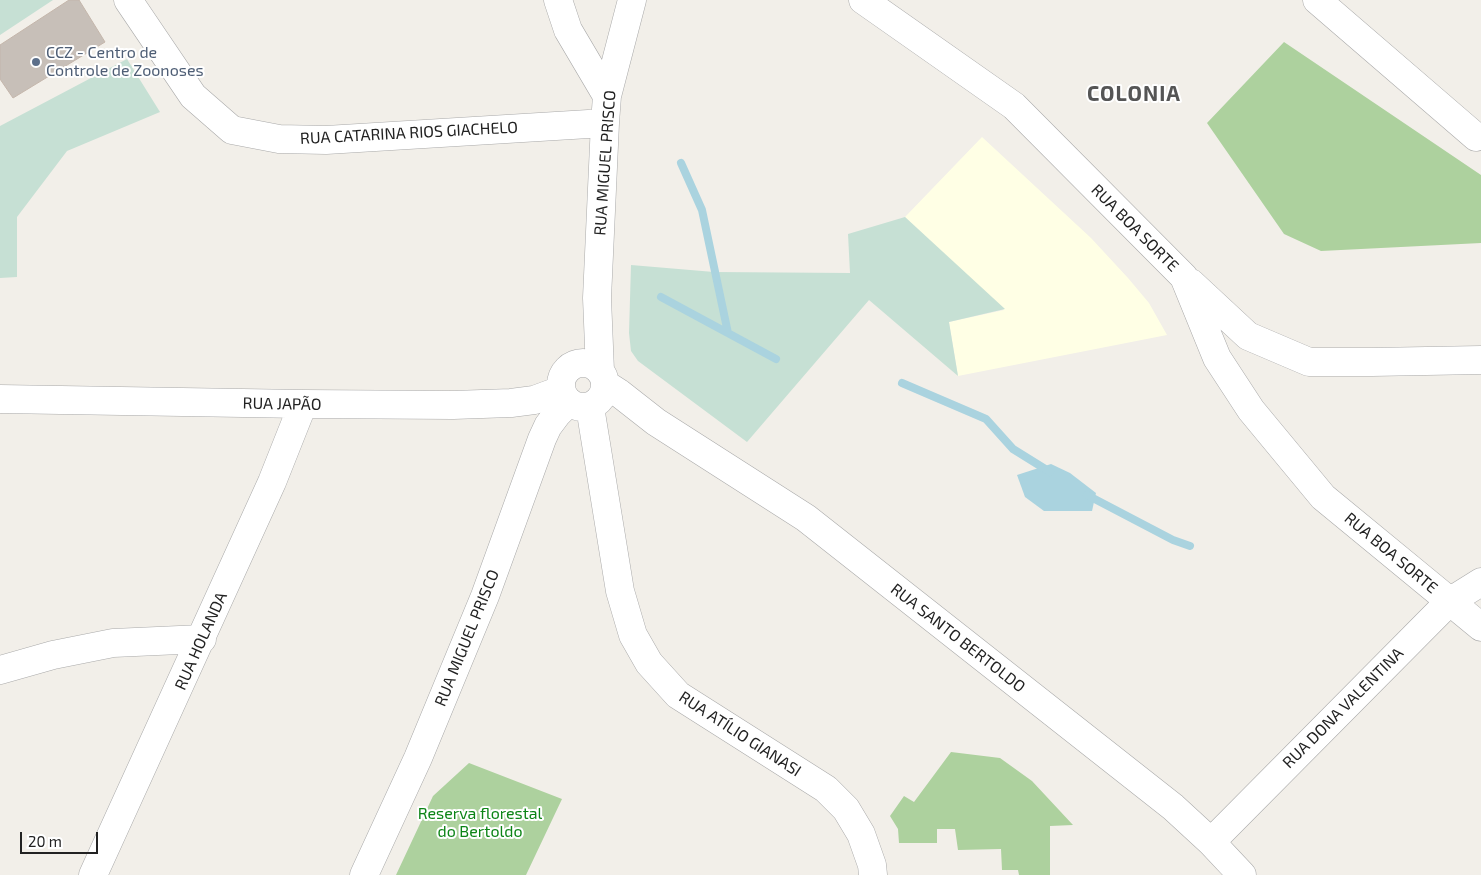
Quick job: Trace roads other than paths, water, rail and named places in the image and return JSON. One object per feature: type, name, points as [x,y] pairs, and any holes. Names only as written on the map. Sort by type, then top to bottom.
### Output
[{"type":"street","name":"RUA CATARINA RIOS GIACHELO","points":[[128,0],[193,96],[232,130],[279,139],[326,140],[605,123]]},
{"type":"street","points":[[558,0],[568,30],[607,96]]},
{"type":"street","name":"RUA MIGUEL PRISCO","points":[[364,875],[418,758],[485,596],[542,438],[557,414],[587,393],[597,298],[607,96],[632,0]]},
{"type":"street","name":"RUA BOA SORTE","points":[[863,0],[1014,106],[1184,277],[1217,358],[1250,410],[1323,497],[1481,627]]},
{"type":"street","points":[[1317,0],[1476,137]]},
{"type":"street","points":[[1184,277],[1248,336],[1308,362],[1481,360]]},
{"type":"street","name":"RUA MIGUEL PRISCO","points":[[587,393],[561,382],[567,370],[573,365],[597,298]]},
{"type":"street","name":"RUA JAPÃO","points":[[0,399],[453,405],[511,403],[587,393]]},
{"type":"street","name":"RUA SANTO BERTOLDO","points":[[587,393],[656,422],[813,524],[1173,807],[1211,842],[1242,875]]},
{"type":"street","name":"RUA ATÍLIO GIANASI","points":[[587,393],[620,591],[632,635],[649,663],[678,695],[826,789],[846,809],[861,834],[872,864],[873,875]]},
{"type":"street","name":"RUA HOLANDA","points":[[93,875],[272,482],[303,404]]},
{"type":"street","name":"RUA DONA VALENTINA","points":[[1211,842],[1449,602],[1481,582]]},
{"type":"street","points":[[0,670],[52,655],[113,643],[202,639]]},
{"type":"water","points":[[1051,464],[1070,473],[1096,493],[1092,511],[1044,511],[1025,497],[1017,475]]},
{"type":"waterway","points":[[681,163],[702,210],[728,333]]},
{"type":"waterway","points":[[661,297],[776,359]]},
{"type":"waterway","points":[[902,383],[986,419],[1013,449],[1050,472]]},
{"type":"waterway","points":[[1087,495],[1173,540],[1190,546]]},
{"type":"place","name":"CCZ - Centro de Controle de Zoonoses","points":[[36,62]]},
{"type":"district","name":"COLONIA","points":[[1134,94]]},
{"type":"park label","name":"Reserva florestal do Bertoldo","points":[[480,823]]}]
